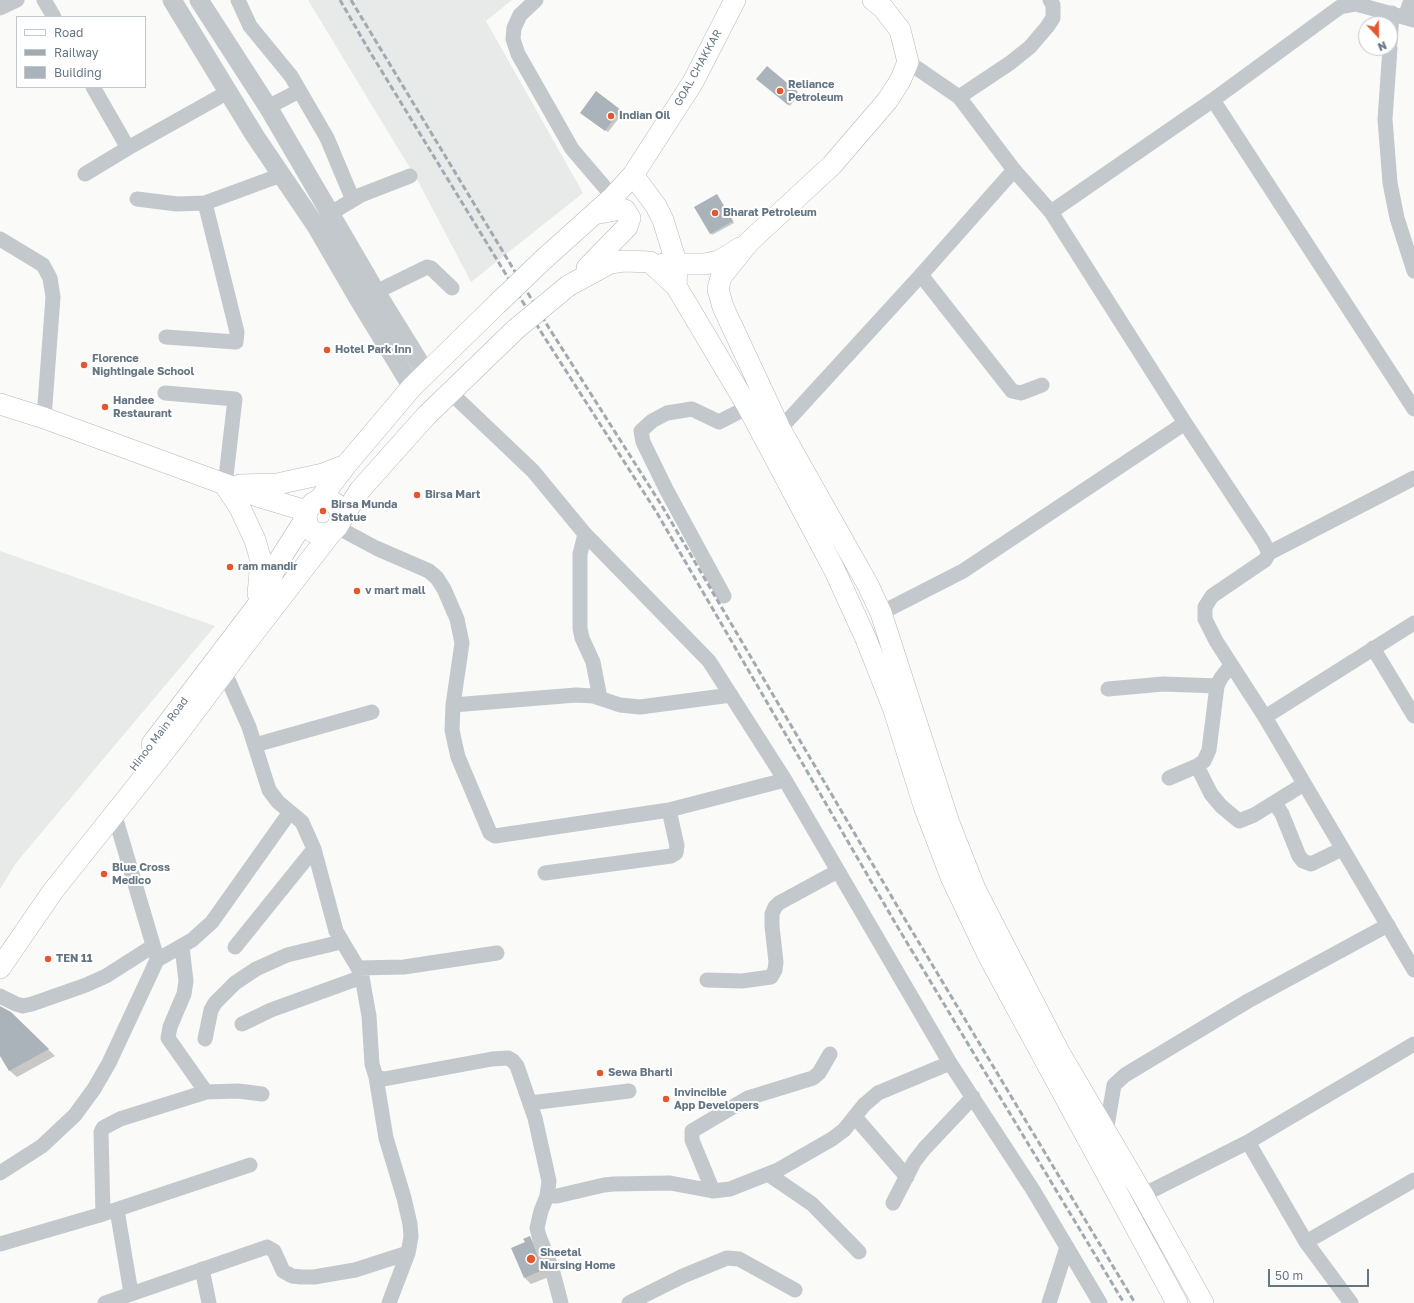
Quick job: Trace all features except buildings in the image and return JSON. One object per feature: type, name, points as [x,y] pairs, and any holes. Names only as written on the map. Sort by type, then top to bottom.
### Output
[{"type":"main road","name":"GOAL CHAKKAR","points":[[497,304],[545,258],[613,197],[633,175],[693,82],[735,0]]},
{"type":"main road","points":[[873,0],[882,8],[900,30],[908,62],[900,81],[887,101],[832,165],[749,242],[721,277],[718,290],[723,307],[780,429],[868,585],[881,613],[947,816],[975,889],[1059,1052],[1148,1204],[1203,1303]]},
{"type":"main road","points":[[633,175],[659,211],[677,265],[676,286]]},
{"type":"main road","points":[[0,968],[52,891],[225,673],[246,643],[336,527],[360,490],[426,416],[516,329],[568,286],[608,248],[627,227],[630,218],[625,210],[621,209],[593,214]]},
{"type":"main road","points":[[568,286],[610,264],[624,261],[677,265],[706,264],[719,261],[749,242]]},
{"type":"main road","points":[[650,262],[676,286],[748,407],[834,569],[866,639],[894,710],[924,806],[950,877],[989,957],[1177,1303]]},
{"type":"main road","name":"Hinoo Main Road","points":[[0,943],[41,883],[160,734],[257,606],[280,559],[311,510],[346,465],[419,380],[497,304]]},
{"type":"main road","points":[[0,404],[44,418],[225,485],[311,510],[329,500],[336,504],[340,511],[336,527],[323,534],[313,532],[308,526],[311,510]]},
{"type":"main road","points":[[225,485],[277,484],[323,474],[346,465]]},
{"type":"main road","points":[[225,485],[240,508],[255,540],[261,561],[257,606]]},
{"type":"main road","points":[[1133,1223],[1148,1204]]},
{"type":"street","points":[[0,8],[17,0]]},
{"type":"street","points":[[44,0],[53,16]]},
{"type":"street","points":[[172,0],[230,96],[316,226],[359,300],[419,380]]},
{"type":"street","points":[[199,0],[268,107],[331,213],[376,292],[419,380]]},
{"type":"street","points":[[238,0],[250,26],[284,67],[299,91],[332,149],[353,200]]},
{"type":"street","points":[[536,0],[520,15],[514,28],[513,39],[518,54],[572,149],[613,197]]},
{"type":"street","points":[[959,97],[1010,64],[1030,47],[1047,27],[1052,18],[1053,5],[1050,0]]},
{"type":"street","points":[[1398,28],[1411,0]]},
{"type":"street","points":[[1051,212],[1213,100],[1338,4],[1356,4],[1404,16]]},
{"type":"street","points":[[1389,56],[1385,119],[1390,177],[1397,218],[1414,271]]},
{"type":"street","points":[[908,62],[959,97],[1014,170],[1051,212],[1185,423],[1236,498],[1269,552]]},
{"type":"street","points":[[94,88],[128,148]]},
{"type":"street","points":[[85,174],[128,148],[230,96],[256,88]]},
{"type":"street","points":[[268,107],[299,91]]},
{"type":"street","points":[[1213,100],[1414,409]]},
{"type":"street","points":[[780,429],[921,275],[1014,170]]},
{"type":"street","points":[[136,199],[177,204],[205,203],[281,175]]},
{"type":"street","points":[[331,213],[353,200],[410,176]]},
{"type":"street","points":[[166,337],[236,342],[237,332],[205,203]]},
{"type":"street","points":[[0,239],[43,265],[50,278],[53,297],[44,418]]},
{"type":"street","points":[[376,292],[427,267],[431,268],[452,288]]},
{"type":"street","points":[[921,275],[1012,391],[1021,393],[1042,384]]},
{"type":"street","points":[[451,392],[533,471],[585,534],[644,596],[694,643],[709,661],[785,780],[950,1064],[1067,1246],[1100,1303]]},
{"type":"street","points":[[165,393],[235,399],[225,485]]},
{"type":"street","points":[[724,596],[666,489],[643,442],[641,431],[652,421],[667,413],[692,409],[719,422],[748,407]]},
{"type":"street","points":[[881,613],[963,571],[1185,423]]},
{"type":"street","points":[[1414,478],[1269,552],[1268,557],[1262,563],[1218,592],[1207,601],[1204,607],[1205,619],[1210,630],[1265,717],[1414,970]]},
{"type":"street","points":[[336,527],[376,548],[429,572],[437,578],[444,589],[461,630],[462,643],[453,706],[452,730],[458,757],[486,826],[490,833],[495,836],[669,810],[785,780]]},
{"type":"street","points":[[585,534],[580,554],[580,628],[582,638],[593,662],[600,698]]},
{"type":"street","points":[[1265,717],[1414,623]]},
{"type":"street","points":[[1373,648],[1414,716]]},
{"type":"street","points":[[1169,778],[1197,766],[1204,761],[1209,750],[1217,686],[1220,678],[1231,665]]},
{"type":"street","points":[[225,673],[242,709],[269,790],[278,802],[302,822],[314,849],[336,931],[341,942],[360,972],[369,1016],[372,1064],[376,1077],[386,1138],[410,1224],[411,1237],[408,1253],[390,1303]]},
{"type":"street","points":[[1108,689],[1163,684],[1217,686]]},
{"type":"street","points":[[453,706],[576,695],[600,698],[620,705],[640,707],[731,695]]},
{"type":"street","points":[[255,745],[372,712]]},
{"type":"street","points":[[1197,766],[1211,794],[1221,806],[1237,820],[1246,819],[1275,803],[1304,784]]},
{"type":"street","points":[[1275,803],[1282,814],[1299,856],[1303,861],[1311,864],[1342,849]]},
{"type":"street","points":[[545,873],[671,856],[676,853],[676,846],[669,810]]},
{"type":"street","points":[[0,996],[23,1006],[32,1004],[86,985],[155,953],[182,947],[212,922],[290,812]]},
{"type":"street","points":[[0,1174],[42,1146],[75,1115],[94,1089],[109,1063],[155,953],[114,813]]},
{"type":"street","points":[[235,947],[314,849]]},
{"type":"street","points":[[707,980],[742,981],[771,977],[775,970],[776,962],[772,926],[772,914],[775,907],[779,903],[838,871]]},
{"type":"street","points":[[1106,1132],[1114,1085],[1125,1074],[1248,1001],[1388,925]]},
{"type":"street","points":[[205,1039],[213,1006],[235,983],[256,969],[287,955],[341,942]]},
{"type":"street","points":[[182,947],[186,981],[184,994],[170,1027],[168,1038],[206,1092]]},
{"type":"street","points":[[242,1024],[360,972],[497,953]]},
{"type":"street","points":[[1148,1204],[1248,1142],[1414,1044]]},
{"type":"street","points":[[713,1191],[692,1140],[692,1131],[748,1098],[813,1078],[819,1073],[830,1054]]},
{"type":"street","points":[[376,1077],[384,1079],[492,1059],[508,1058],[513,1061],[517,1066],[530,1103],[549,1181],[547,1196],[541,1211],[538,1228],[539,1236],[552,1269],[561,1303]]},
{"type":"street","points":[[547,1196],[567,1194],[604,1184],[670,1183],[713,1191],[730,1189],[768,1174],[808,1154],[844,1130],[872,1097],[878,1093],[950,1064]]},
{"type":"street","points":[[131,1293],[110,1212],[101,1132],[103,1128],[120,1119],[206,1092],[238,1090],[262,1094]]},
{"type":"street","points":[[530,1103],[629,1091]]},
{"type":"street","points":[[894,1203],[906,1177],[924,1148],[972,1097]]},
{"type":"street","points":[[855,1117],[906,1177]]},
{"type":"street","points":[[1248,1142],[1306,1242],[1351,1303]]},
{"type":"street","points":[[0,1244],[110,1212],[250,1165]]},
{"type":"street","points":[[768,1174],[812,1204],[858,1252]]},
{"type":"street","points":[[1306,1242],[1414,1181]]},
{"type":"street","points":[[1049,1303],[1067,1246]]},
{"type":"street","points":[[105,1303],[267,1247],[274,1251],[283,1271],[292,1276],[301,1277],[314,1277],[355,1270],[408,1253]]},
{"type":"street","points":[[629,1303],[683,1276],[728,1258],[739,1259],[795,1290]]},
{"type":"street","points":[[202,1269],[209,1303]]},
{"type":"shaded area","points":[[308,0],[512,0],[486,21],[583,193],[471,282],[419,183]]},
{"type":"shaded area","points":[[0,551],[215,626],[16,863],[0,889]]},
{"type":"railway","points":[[340,0],[370,52],[543,335],[657,513],[897,926],[1124,1303]]},
{"type":"railway","points":[[351,0],[549,328],[662,506],[906,921],[1135,1303]]},
{"type":"place","name":"Reliance Petroleum","points":[[780,91]]},
{"type":"place","name":"Indian Oil","points":[[611,116]]},
{"type":"place","name":"Bharat Petroleum","points":[[715,213]]},
{"type":"place","name":"Hotel Park Inn","points":[[327,350]]},
{"type":"place","name":"Florence Nightingale School","points":[[84,365]]},
{"type":"place","name":"Handee Restaurant","points":[[105,407]]},
{"type":"place","name":"Birsa Mart","points":[[417,495]]},
{"type":"place","name":"Birsa Munda Statue","points":[[323,511]]},
{"type":"place","name":"ram mandir","points":[[230,567]]},
{"type":"place","name":"v mart mall","points":[[357,591]]},
{"type":"place","name":"Blue Cross Medico","points":[[104,874]]},
{"type":"place","name":"TEN 11","points":[[48,959]]},
{"type":"place","name":"Sewa Bharti","points":[[600,1073]]},
{"type":"place","name":"Invincible App Developers","points":[[666,1099]]},
{"type":"place","name":"Sheetal Nursing Home","points":[[531,1259]]}]
